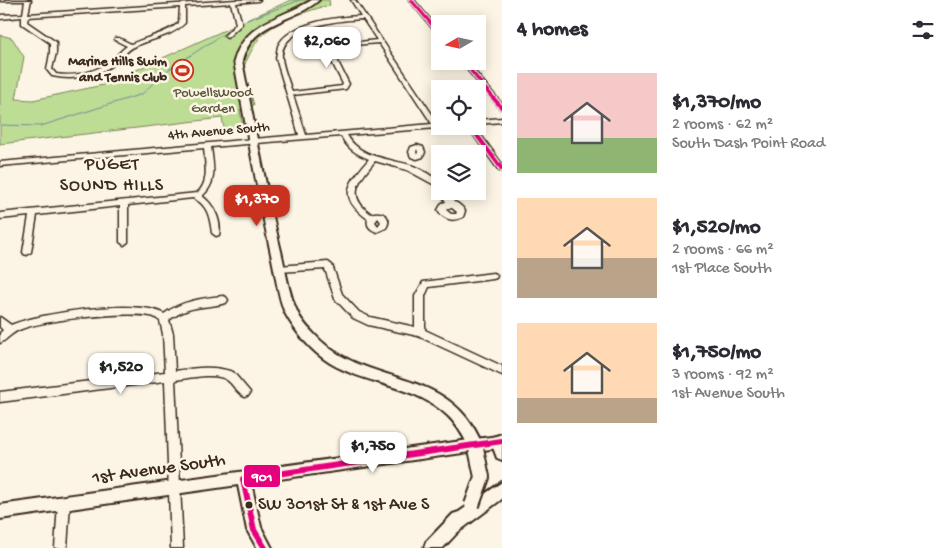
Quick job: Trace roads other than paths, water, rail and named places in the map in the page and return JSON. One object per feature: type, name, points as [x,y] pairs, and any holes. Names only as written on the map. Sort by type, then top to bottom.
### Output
[{"type":"main road","points":[[316,0],[258,30],[240,50],[239,66],[261,187],[279,269],[290,310],[298,326],[322,351],[352,368],[415,387],[444,402],[462,420],[475,444],[482,477],[472,505],[432,548]]},
{"type":"main road","points":[[454,526],[502,490]]},
{"type":"street","points":[[1,0],[29,0],[24,23],[27,27],[53,42],[54,52],[49,69],[54,75]]},
{"type":"street","points":[[118,0],[118,10]]},
{"type":"street","points":[[0,18],[205,2],[258,0]]},
{"type":"street","points":[[353,0],[379,41],[431,114]]},
{"type":"street","points":[[411,0],[431,23]]},
{"type":"street","points":[[227,36],[239,23],[233,2]]},
{"type":"street","points":[[47,79],[54,75],[74,76],[97,70],[115,60],[130,46],[166,33],[182,23],[183,5]]},
{"type":"street","points":[[303,137],[279,58],[280,47],[293,35],[320,22],[364,17]]},
{"type":"street","points":[[117,39],[130,46]]},
{"type":"street","points":[[290,94],[344,88],[346,84],[335,62],[335,56],[339,51],[350,45],[379,41]]},
{"type":"street","points":[[470,70],[502,108]]},
{"type":"street","points":[[486,121],[502,120]]},
{"type":"street","name":"4th Avenue South","points":[[0,164],[431,126]]},
{"type":"street","points":[[343,134],[348,146],[353,149],[374,158],[410,168],[431,181]]},
{"type":"street","points":[[477,135],[499,161],[502,168]]},
{"type":"street","points":[[0,216],[195,196],[203,192],[209,182],[207,145]]},
{"type":"street","points":[[410,168],[419,156]]},
{"type":"street","points":[[371,218],[355,206],[351,192],[356,179],[374,158]]},
{"type":"street","points":[[195,196],[205,201],[211,209],[216,233]]},
{"type":"street","points":[[448,200],[450,205]]},
{"type":"street","points":[[124,203],[124,242]]},
{"type":"street","points":[[27,252],[33,213]]},
{"type":"street","points":[[279,269],[328,265],[338,296],[344,306],[356,315],[368,321],[420,332],[502,371]]},
{"type":"street","points":[[420,332],[420,296],[426,284],[493,276]]},
{"type":"street","points":[[164,319],[174,310],[185,306],[222,300]]},
{"type":"street","points":[[0,321],[5,334],[36,321],[129,311],[153,312],[164,319],[168,327],[176,548]]},
{"type":"street","points":[[0,397],[218,371],[229,375],[245,392]]},
{"type":"street","name":"1st Avenue South","points":[[0,512],[501,445]]},
{"type":"street","points":[[243,479],[254,530],[264,548]]},
{"type":"street","points":[[61,548],[64,504]]},
{"type":"waterway","points":[[242,22],[300,0]]},
{"type":"waterway","points":[[0,125],[41,126],[142,94],[165,72],[231,29]]},
{"type":"place","name":"Marine Hills Swim and Tennis Club","points":[[183,70]]},
{"type":"place","name":"SW 301st St & 1st Ave S","points":[[249,505]]},
{"type":"district","name":"PUGET SOUND HILLS","points":[[112,175]]},
{"type":"park label","name":"PowellsWood Garden","points":[[213,102]]}]
